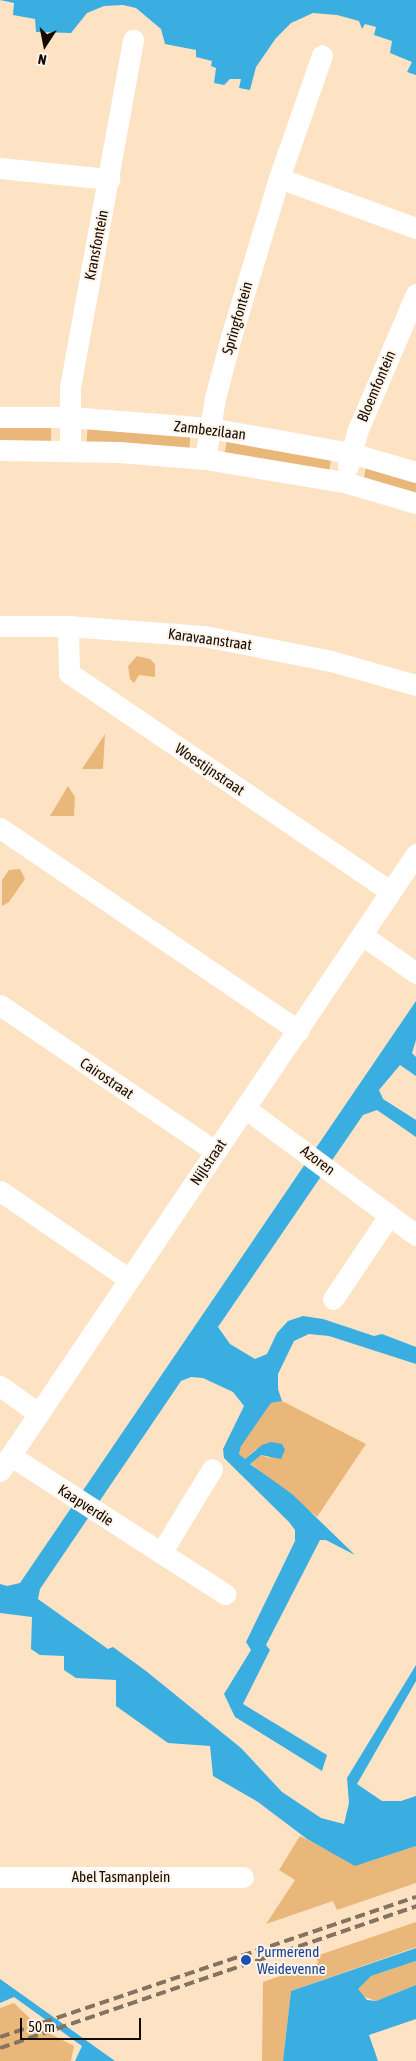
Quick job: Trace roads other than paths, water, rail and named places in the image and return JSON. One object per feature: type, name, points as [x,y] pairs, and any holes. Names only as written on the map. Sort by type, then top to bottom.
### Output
[{"type":"street","name":"Kransfontein","points":[[70,451],[70,387],[133,40]]},
{"type":"street","name":"Springfontein","points":[[205,459],[210,428],[231,337],[279,178],[322,55]]},
{"type":"street","points":[[0,168],[109,179]]},
{"type":"street","points":[[279,178],[416,228]]},
{"type":"street","name":"Bloemfontein","points":[[344,482],[357,432],[416,294]]},
{"type":"street","name":"Zambezilaan","points":[[0,417],[70,417],[210,428],[351,453],[416,472]]},
{"type":"street","name":"Zambezilaan","points":[[0,450],[70,451],[205,459],[344,482],[416,503]]},
{"type":"street","name":"Karavaanstraat","points":[[0,626],[68,626],[204,636],[316,658],[416,685]]},
{"type":"street","name":"Woestijnstraat","points":[[68,626],[68,673],[390,891]]},
{"type":"street","points":[[0,828],[299,1031]]},
{"type":"street","name":"Nijlstraat","points":[[5,1463],[214,1151],[299,1031],[416,854]]},
{"type":"street","points":[[362,935],[416,973]]},
{"type":"street","name":"Cairostraat","points":[[0,1004],[214,1151]]},
{"type":"street","name":"Azoren","points":[[245,1108],[310,1153],[388,1216],[416,1235]]},
{"type":"street","points":[[0,1191],[129,1279]]},
{"type":"street","points":[[333,1299],[388,1216]]},
{"type":"street","points":[[0,1386],[38,1413]]},
{"type":"street","name":"Kaapverdie","points":[[5,1463],[75,1498],[225,1594]]},
{"type":"street","points":[[161,1553],[212,1469]]},
{"type":"street","name":"Abel Tasmanplein","points":[[0,1877],[243,1877]]},
{"type":"water","points":[[0,0],[416,0],[416,75],[407,72],[412,62],[390,53],[392,41],[374,35],[376,27],[365,24],[362,29],[359,21],[337,15],[313,13],[291,23],[276,38],[256,67],[250,90],[239,88],[241,79],[230,79],[224,85],[214,83],[216,68],[211,66],[212,61],[196,57],[196,50],[165,44],[161,29],[136,8],[123,5],[104,6],[87,13],[71,33],[36,32],[35,19],[13,15],[14,3]]},
{"type":"water","points":[[416,1001],[416,1040],[412,1053],[416,1057],[416,1076],[400,1065],[379,1090],[383,1099],[416,1120],[416,1137],[377,1110],[363,1115],[218,1327],[230,1344],[255,1359],[267,1354],[277,1333],[288,1321],[303,1316],[323,1319],[374,1336],[382,1334],[416,1347],[416,1364],[329,1336],[309,1334],[294,1341],[278,1374],[278,1389],[282,1401],[271,1403],[241,1446],[239,1454],[245,1459],[262,1445],[271,1442],[282,1444],[285,1450],[281,1459],[261,1455],[250,1464],[292,1494],[355,1555],[326,1540],[320,1540],[266,1645],[270,1650],[243,1704],[327,1755],[322,1771],[235,1717],[224,1694],[251,1650],[246,1642],[295,1541],[295,1530],[289,1522],[224,1458],[223,1449],[244,1406],[233,1392],[203,1378],[191,1377],[181,1381],[40,1589],[38,1599],[108,1649],[113,1647],[146,1671],[241,1748],[282,1792],[321,1818],[344,1824],[349,1803],[347,1778],[416,1665],[416,1681],[357,1784],[382,1801],[401,1801],[416,1796],[416,1846],[355,1866],[307,1839],[258,1802],[213,1776],[210,1746],[168,1743],[116,1706],[116,1680],[76,1678],[64,1670],[64,1656],[40,1655],[31,1649],[32,1617],[0,1613],[0,1584],[7,1586],[20,1583]]},
{"type":"water","points":[[416,1948],[416,1961],[371,1976],[358,1989],[367,2000],[376,2001],[416,1985],[416,2019],[369,2035],[378,2061],[283,2061],[291,1991]]},
{"type":"water","points":[[0,1979],[115,2061],[75,2061],[82,2046],[14,1997],[0,2003]]},
{"type":"railway","points":[[0,2037],[416,1897]]},
{"type":"railway","points":[[0,2048],[416,1906]]},
{"type":"place","name":"Purmerend Weidevenne","points":[[246,1960]]}]
